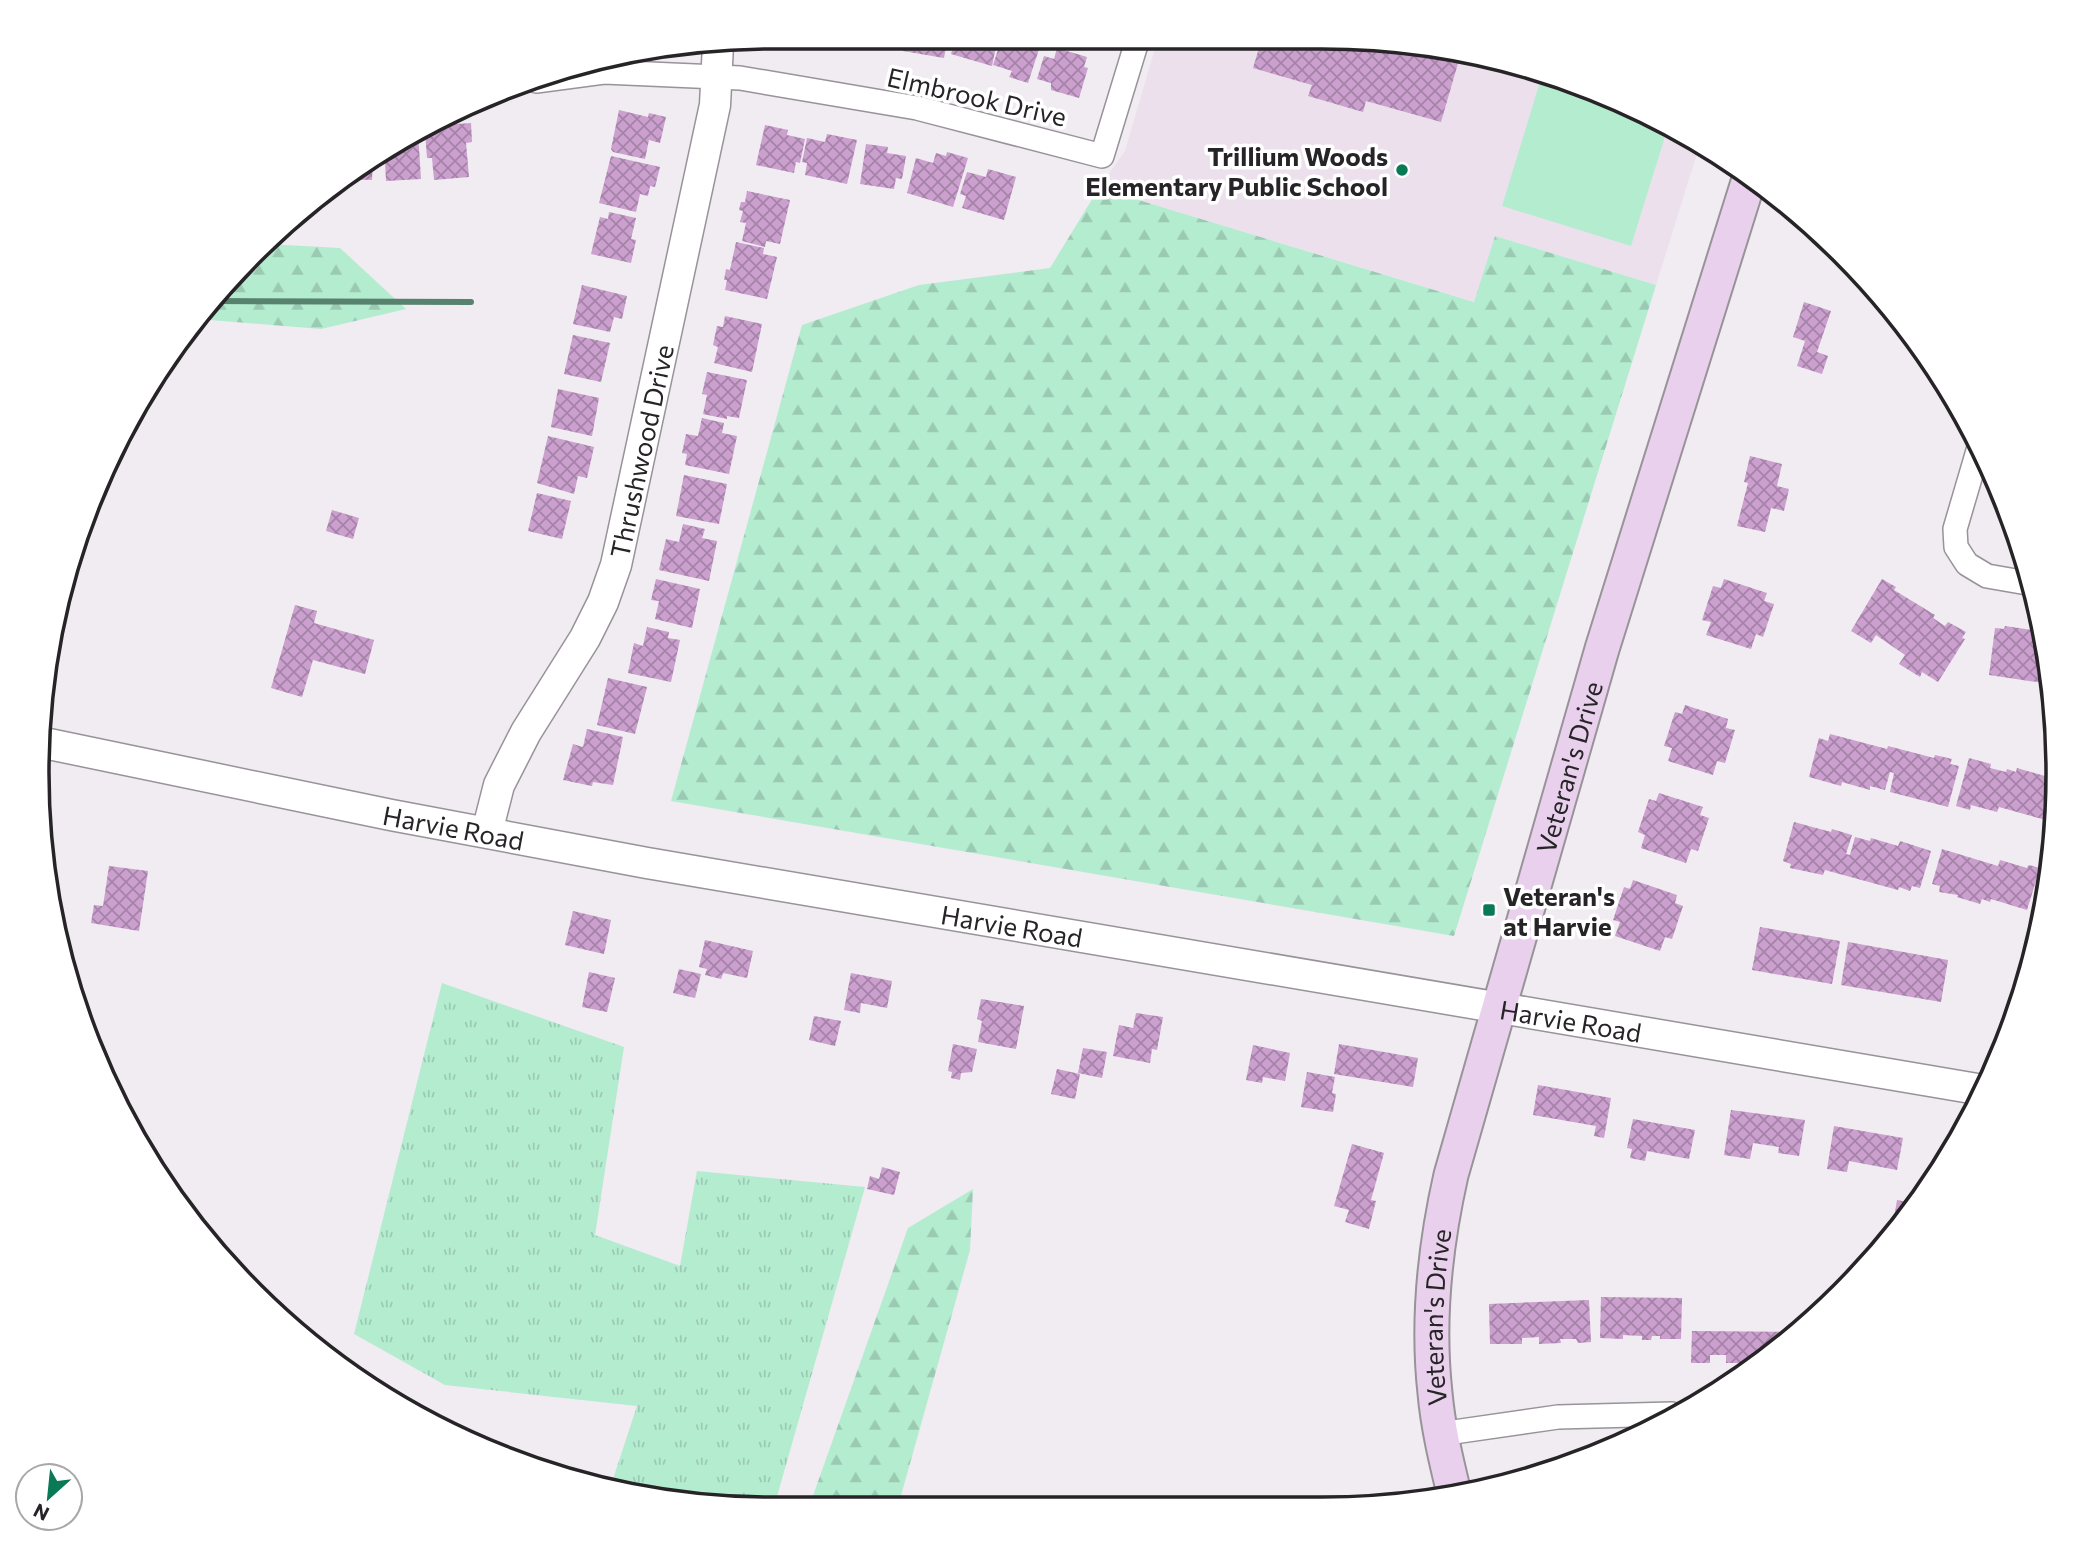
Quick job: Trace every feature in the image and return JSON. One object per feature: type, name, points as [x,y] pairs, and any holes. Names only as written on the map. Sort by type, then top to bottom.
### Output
[{"type":"main road","name":"Veteran's Drive","points":[[1452,1485],[1440,1434],[1434,1392],[1432,1328],[1442,1216],[1451,1175],[1602,649],[1747,187]]},
{"type":"street","name":"Elmbrook Drive","points":[[717,76],[917,107],[1102,156],[1135,49]]},
{"type":"street","name":"Thrushwood Drive","points":[[487,832],[499,785],[526,732],[585,638],[603,602],[616,565],[715,105],[718,52]]},
{"type":"street","points":[[583,75],[604,72],[717,76]]},
{"type":"street","points":[[1975,461],[1955,528],[1956,547],[1967,564],[1987,576],[2020,582]]},
{"type":"street","name":"Harvie Road","points":[[50,744],[660,865],[1973,1088]]},
{"type":"street","points":[[1440,1434],[1558,1417],[1656,1414]]},
{"type":"shaded area","name":"Trillium Woods Elementary Public School","points":[[1155,49],[1322,49],[1417,55],[1509,74],[1555,87],[1599,104],[1697,154],[1656,285],[1495,236],[1475,302],[1099,188],[1125,151]]},
{"type":"green space","points":[[1540,83],[1599,104],[1665,136],[1631,246],[1502,206]]},
{"type":"green space","points":[[1099,188],[1474,302],[1495,236],[1656,285],[1454,936],[671,801],[802,325],[919,285],[1050,268]]},
{"type":"green space","points":[[279,245],[340,248],[406,309],[321,329],[209,320]]},
{"type":"green space","points":[[442,983],[624,1047],[595,1235],[680,1266],[697,1171],[865,1187],[777,1497],[678,1491],[613,1478],[637,1406],[445,1385],[354,1334]]},
{"type":"green space","points":[[973,1189],[970,1250],[901,1497],[813,1497],[908,1228]]},
{"type":"building","points":[[903,49],[946,49],[944,58]]},
{"type":"building","points":[[952,49],[996,49],[992,66],[951,54]]},
{"type":"building","points":[[998,49],[1039,49],[1028,83],[1009,77],[1012,71],[993,65]]},
{"type":"building","points":[[1057,49],[1087,57],[1084,67],[1088,68],[1079,98],[1051,90],[1051,83],[1037,79],[1044,56],[1054,59]]},
{"type":"building","points":[[1259,49],[1369,51],[1458,62],[1441,122],[1366,101],[1363,112],[1308,96],[1312,85],[1253,68]]},
{"type":"building","points":[[619,110],[648,117],[649,113],[666,117],[660,143],[649,140],[645,159],[613,152],[611,149]]},
{"type":"building","points":[[471,123],[472,142],[466,143],[469,177],[434,180],[432,158],[427,158],[425,138],[452,124]]},
{"type":"building","points":[[765,125],[788,130],[787,135],[805,139],[800,163],[796,162],[794,173],[756,165]]},
{"type":"building","points":[[827,134],[857,140],[847,184],[805,175],[807,163],[802,162],[807,138],[825,142]]},
{"type":"building","points":[[419,142],[421,179],[386,181],[385,162]]},
{"type":"building","points":[[866,144],[888,147],[887,153],[906,156],[902,179],[896,178],[894,189],[860,184]]},
{"type":"building","points":[[947,152],[968,158],[953,207],[907,193],[916,158],[933,163],[936,153],[946,156]]},
{"type":"building","points":[[611,156],[660,167],[655,187],[650,186],[648,196],[640,194],[636,212],[599,203]]},
{"type":"building","points":[[988,169],[1016,177],[1004,220],[962,208],[966,196],[960,194],[967,172],[986,177]]},
{"type":"building","points":[[372,170],[372,180],[359,180]]},
{"type":"building","points":[[747,191],[790,200],[780,244],[766,241],[765,247],[742,241],[746,223],[740,222],[743,211],[739,210],[741,202],[745,202]]},
{"type":"building","points":[[609,212],[636,218],[631,239],[636,240],[631,263],[591,254],[600,217],[608,219]]},
{"type":"building","points":[[736,242],[764,248],[763,254],[777,257],[767,299],[725,290],[726,269],[730,270]]},
{"type":"building","points":[[582,285],[627,296],[622,319],[614,317],[610,332],[573,324]]},
{"type":"building","points":[[1804,302],[1831,311],[1817,352],[1828,356],[1822,374],[1797,366],[1805,341],[1793,337]]},
{"type":"building","points":[[725,316],[762,324],[752,372],[714,363],[718,347],[713,345],[717,326],[723,327]]},
{"type":"building","points":[[573,335],[610,343],[601,382],[564,374]]},
{"type":"building","points":[[707,372],[747,380],[739,418],[727,416],[727,419],[703,414],[707,395],[702,394]]},
{"type":"building","points":[[558,389],[599,398],[592,436],[551,427]]},
{"type":"building","points":[[702,418],[724,423],[722,433],[737,436],[729,474],[685,465],[687,454],[682,453],[686,434],[698,436]]},
{"type":"building","points":[[548,436],[594,447],[587,478],[578,476],[574,494],[537,483]]},
{"type":"building","points":[[1750,456],[1782,464],[1777,486],[1789,489],[1784,511],[1771,508],[1765,532],[1737,526],[1748,483],[1744,482]]},
{"type":"building","points":[[684,475],[727,484],[719,524],[676,516]]},
{"type":"building","points":[[537,493],[571,501],[562,539],[528,531]]},
{"type":"building","points":[[332,510],[359,518],[353,539],[326,531]]},
{"type":"building","points":[[683,524],[705,529],[702,538],[717,541],[709,581],[659,570],[666,539],[679,542]]},
{"type":"building","points":[[656,579],[700,589],[692,628],[655,619],[659,601],[651,600]]},
{"type":"building","points":[[1724,579],[1767,593],[1764,601],[1774,604],[1763,637],[1756,634],[1751,649],[1706,635],[1711,622],[1702,620],[1713,586],[1721,588]]},
{"type":"building","points":[[1882,579],[1896,587],[1894,590],[1935,615],[1933,618],[1945,626],[1948,622],[1966,632],[1962,638],[1965,639],[1938,682],[1922,672],[1920,677],[1899,664],[1905,655],[1876,635],[1871,643],[1851,631]]},
{"type":"building","points":[[295,605],[317,611],[314,623],[374,640],[365,674],[313,660],[302,697],[271,688]]},
{"type":"building","points":[[2005,626],[2032,630],[2040,683],[1989,675],[1995,628],[2004,629]]},
{"type":"building","points":[[647,627],[669,632],[668,638],[680,640],[671,682],[628,673],[634,643],[643,646]]},
{"type":"building","points":[[608,678],[647,687],[635,734],[597,725]]},
{"type":"building","points":[[1685,705],[1728,719],[1726,728],[1735,730],[1725,763],[1717,761],[1713,775],[1668,761],[1672,748],[1664,746],[1675,712],[1682,714]]},
{"type":"building","points":[[587,729],[623,737],[613,785],[593,782],[592,786],[563,780],[573,744],[583,747]]},
{"type":"building","points":[[1830,734],[1887,749],[1888,746],[1934,758],[1935,755],[1952,759],[1950,764],[1959,766],[1948,807],[1890,792],[1894,773],[1890,772],[1885,790],[1870,786],[1870,790],[1842,782],[1841,786],[1809,777],[1819,738],[1828,741]]},
{"type":"building","points":[[1969,758],[1991,764],[1990,768],[2006,772],[2007,769],[2016,772],[2017,768],[2046,776],[2044,820],[1999,807],[1997,812],[1971,805],[1970,810],[1956,806]]},
{"type":"building","points":[[1659,793],[1703,807],[1700,815],[1709,818],[1698,851],[1691,849],[1686,863],[1641,848],[1645,835],[1638,832],[1649,799],[1656,801]]},
{"type":"building","points":[[1794,822],[1852,835],[1846,854],[1850,855],[1855,837],[1870,841],[1871,838],[1898,846],[1900,841],[1931,851],[1920,888],[1912,886],[1910,891],[1899,887],[1898,890],[1825,870],[1823,875],[1790,868],[1791,864],[1783,861]]},
{"type":"building","points":[[1942,849],[1998,866],[2000,860],[2027,868],[2029,865],[2040,868],[2027,910],[1991,899],[1990,902],[1982,899],[1980,904],[1957,897],[1958,895],[1939,892],[1940,886],[1932,884]]},
{"type":"building","points":[[109,866],[148,871],[139,931],[91,923],[94,905],[103,906]]},
{"type":"building","points":[[1633,880],[1677,895],[1675,903],[1683,906],[1672,939],[1665,937],[1660,951],[1615,936],[1620,922],[1613,920],[1624,887],[1630,889]]},
{"type":"building","points":[[573,911],[611,920],[604,954],[565,945]]},
{"type":"building","points":[[1760,927],[1840,941],[1832,984],[1752,970]]},
{"type":"building","points":[[705,940],[753,951],[747,978],[723,973],[721,979],[705,975],[707,969],[699,967]]},
{"type":"building","points":[[1848,942],[1948,960],[1941,1002],[1841,985]]},
{"type":"building","points":[[679,969],[701,974],[695,998],[673,993]]},
{"type":"building","points":[[589,972],[615,978],[607,1012],[582,1007]]},
{"type":"building","points":[[851,973],[892,981],[887,1008],[861,1003],[860,1013],[844,1010]]},
{"type":"building","points":[[981,999],[1024,1006],[1016,1049],[978,1042],[982,1021],[977,1019]]},
{"type":"building","points":[[1136,1013],[1163,1017],[1157,1050],[1152,1049],[1150,1063],[1113,1056],[1119,1025],[1133,1028]]},
{"type":"building","points":[[814,1016],[841,1021],[835,1046],[809,1040]]},
{"type":"building","points":[[953,1044],[977,1049],[972,1072],[961,1073],[960,1080],[951,1078],[952,1072],[948,1071]]},
{"type":"building","points":[[1339,1044],[1418,1058],[1413,1087],[1334,1074]]},
{"type":"building","points":[[1253,1045],[1290,1053],[1285,1081],[1263,1077],[1262,1083],[1246,1080]]},
{"type":"building","points":[[1083,1048],[1107,1052],[1102,1078],[1078,1073]]},
{"type":"building","points":[[1057,1069],[1080,1074],[1075,1099],[1051,1094]]},
{"type":"building","points":[[1307,1072],[1335,1077],[1333,1112],[1301,1107]]},
{"type":"building","points":[[1538,1085],[1611,1098],[1604,1138],[1594,1136],[1596,1126],[1533,1115]]},
{"type":"building","points":[[1731,1110],[1805,1120],[1799,1156],[1778,1153],[1779,1147],[1753,1143],[1750,1159],[1724,1155]]},
{"type":"building","points":[[1633,1119],[1695,1130],[1689,1159],[1647,1151],[1645,1161],[1630,1158],[1632,1149],[1627,1148]]},
{"type":"building","points":[[1834,1126],[1903,1138],[1897,1170],[1849,1161],[1847,1172],[1827,1169]]},
{"type":"building","points":[[1352,1144],[1384,1153],[1371,1200],[1376,1201],[1369,1229],[1345,1222],[1349,1210],[1334,1206]]},
{"type":"building","points":[[882,1167],[900,1172],[894,1195],[867,1189],[870,1176],[879,1179]]},
{"type":"building","points":[[1897,1200],[1905,1202],[1894,1216]]},
{"type":"building","points":[[1601,1297],[1682,1298],[1681,1339],[1660,1339],[1660,1336],[1652,1336],[1651,1340],[1642,1340],[1642,1336],[1623,1335],[1623,1339],[1600,1338]]},
{"type":"building","points":[[1589,1300],[1591,1342],[1578,1343],[1576,1339],[1560,1339],[1561,1343],[1539,1344],[1539,1337],[1522,1338],[1522,1344],[1490,1344],[1489,1304]]},
{"type":"building","points":[[1692,1331],[1781,1332],[1741,1363],[1726,1363],[1726,1355],[1710,1355],[1710,1363],[1691,1363]]},
{"type":"waterway","points":[[225,301],[471,302]]},
{"type":"place","name":"Trillium Woods Elementary Public School","points":[[1402,170]]},
{"type":"place","name":"Veteran's at Harvie","points":[[1489,910]]}]
